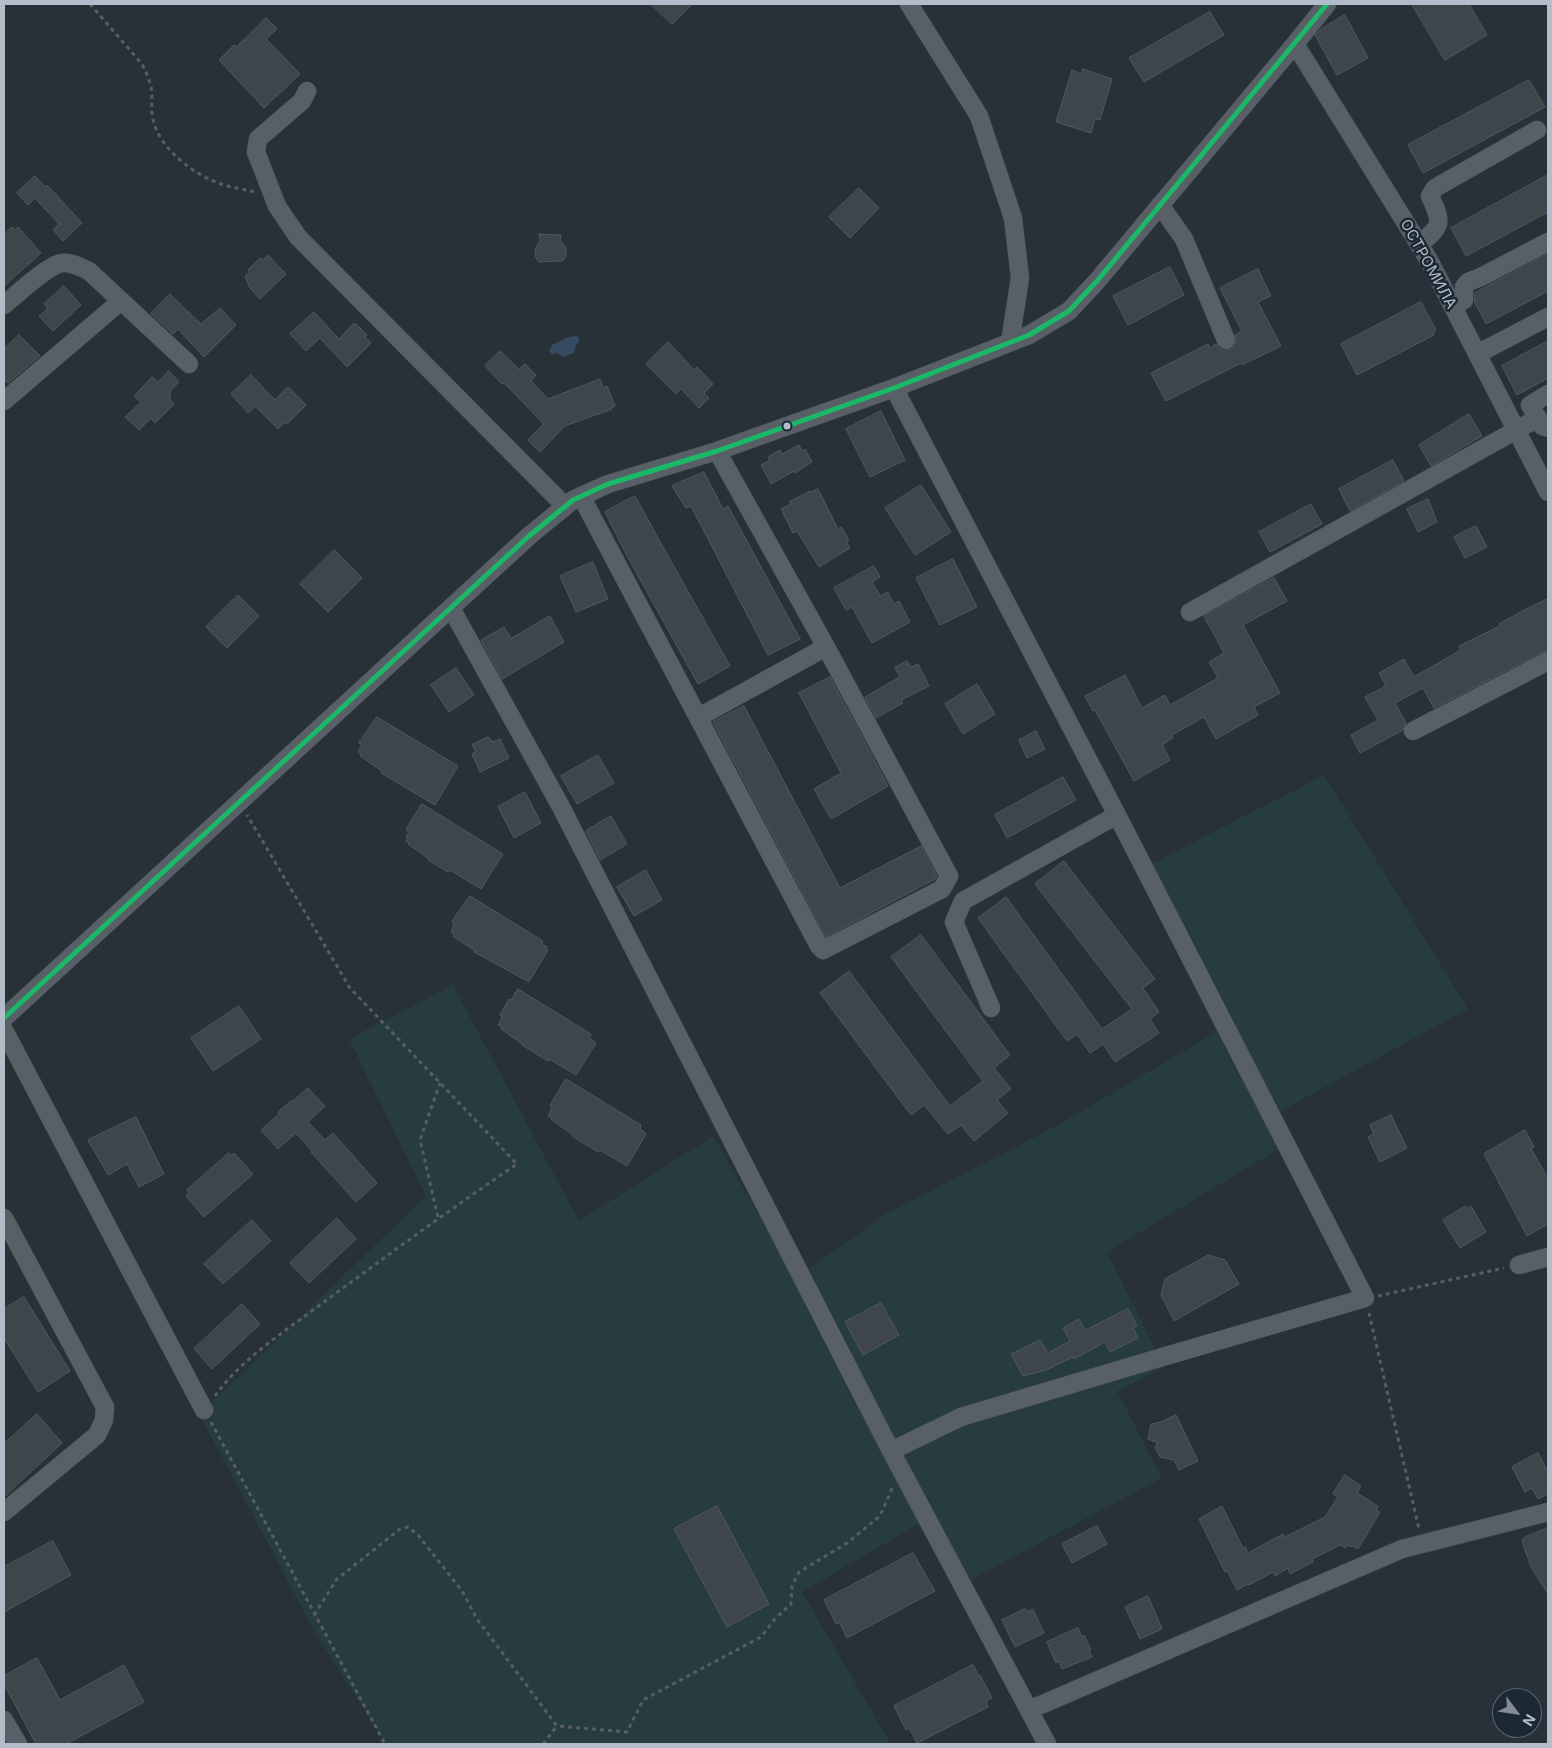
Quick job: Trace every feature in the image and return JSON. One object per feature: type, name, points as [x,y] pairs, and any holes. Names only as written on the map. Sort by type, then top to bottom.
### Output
[{"type":"street","points":[[909,4],[979,116],[1013,218],[1020,278],[1010,342]]},
{"type":"street","points":[[4,1018],[529,536],[573,500],[608,484],[717,451],[894,388],[1029,335],[1069,311],[1097,281],[1327,4]]},
{"type":"street","name":"ОСТРОМИЛА","points":[[1295,44],[1419,245],[1548,492]]},
{"type":"street","points":[[307,91],[302,101],[258,139],[256,152],[277,206],[298,237],[565,506]]},
{"type":"street","points":[[1419,245],[1436,230],[1439,222],[1438,214],[1430,196],[1435,188],[1537,130]]},
{"type":"street","points":[[1160,205],[1184,239],[1226,340]]},
{"type":"street","points":[[1453,307],[1464,300],[1464,288],[1468,282],[1548,242]]},
{"type":"street","points":[[4,305],[51,267],[62,263],[74,264],[89,271],[188,364]]},
{"type":"street","points":[[4,401],[121,301]]},
{"type":"street","points":[[1477,354],[1548,317]]},
{"type":"street","points":[[891,1451],[960,1418],[1366,1298],[894,388]]},
{"type":"street","points":[[1190,612],[1517,431],[1543,423],[1530,405],[1548,394]]},
{"type":"street","points":[[581,496],[819,946],[823,950],[942,889],[949,876],[717,451]]},
{"type":"street","points":[[451,608],[560,805],[891,1451],[1046,1744]]},
{"type":"street","points":[[699,717],[826,648]]},
{"type":"street","points":[[1413,731],[1548,661]]},
{"type":"street","points":[[991,1008],[954,922],[963,901],[1117,815]]},
{"type":"street","points":[[4,1030],[204,1410]]},
{"type":"street","points":[[4,1218],[105,1407],[104,1420],[97,1434],[4,1512]]},
{"type":"street","points":[[1520,1265],[1548,1257]]},
{"type":"street","points":[[1029,1710],[1402,1549],[1548,1512]]},
{"type":"street","points":[[4,1720],[18,1744]]},
{"type":"path","points":[[90,4],[142,64],[152,92],[152,119],[160,136],[173,153],[180,160],[210,180],[228,186],[273,195]]},
{"type":"path","points":[[239,802],[350,988],[517,1164],[438,1217],[272,1341],[224,1383],[204,1410],[385,1744]]},
{"type":"path","points":[[438,1217],[420,1140],[440,1083]]},
{"type":"path","points":[[1422,1544],[1366,1298],[1520,1265]]},
{"type":"path","points":[[314,1614],[337,1579],[400,1529],[408,1527],[418,1535],[462,1591],[476,1619],[557,1726],[628,1732],[643,1700],[762,1637],[775,1619],[792,1604],[792,1586],[799,1572],[847,1543],[880,1516],[894,1484]]},
{"type":"path","points":[[543,1744],[557,1726]]},
{"type":"green space","points":[[1324,775],[1468,1009],[1272,1116],[1287,1144],[1107,1252],[1164,1367],[1117,1391],[1162,1478],[972,1579],[920,1523],[802,1592],[891,1744],[386,1744],[314,1631],[196,1408],[204,1410],[426,1196],[349,1039],[453,985],[579,1221],[713,1136],[796,1278],[886,1214],[1060,1124],[1216,1032],[1141,869]]},
{"type":"water","points":[[576,336],[579,338],[579,341],[574,353],[563,357],[557,353],[552,354],[549,351],[552,345],[569,337]]},
{"type":"building","points":[[651,4],[692,4],[672,24]]},
{"type":"building","points":[[1412,4],[1469,4],[1487,35],[1445,60]]},
{"type":"building","points":[[1210,12],[1224,35],[1144,82],[1129,58]]},
{"type":"building","points":[[1345,15],[1368,58],[1337,75],[1315,35],[1321,29]]},
{"type":"building","points":[[266,18],[277,29],[266,39],[300,74],[264,108],[219,60],[234,45],[236,47]]},
{"type":"building","points":[[1083,69],[1112,79],[1100,120],[1095,119],[1091,133],[1056,122],[1072,70],[1082,74]]},
{"type":"building","points":[[1529,80],[1545,107],[1423,173],[1408,145]]},
{"type":"building","points":[[1548,175],[1548,212],[1466,256],[1451,228]]},
{"type":"building","points":[[35,176],[45,187],[47,185],[82,223],[63,241],[53,230],[59,224],[35,198],[28,205],[17,193]]},
{"type":"building","points":[[859,188],[879,208],[850,238],[829,217]]},
{"type":"building","points":[[12,227],[15,230],[18,227],[41,253],[4,286],[4,235]]},
{"type":"building","points":[[539,234],[561,235],[560,240],[566,248],[566,257],[562,261],[539,262],[535,256],[536,247],[540,241]]},
{"type":"building","points":[[1548,254],[1548,291],[1486,324],[1474,301],[1475,293]]},
{"type":"building","points":[[268,255],[286,274],[260,299],[250,288],[245,276],[250,272],[248,270],[260,258],[263,260]]},
{"type":"building","points":[[1170,267],[1184,295],[1128,325],[1113,296]]},
{"type":"building","points":[[1258,269],[1271,296],[1258,302],[1281,346],[1242,365],[1241,363],[1166,401],[1151,373],[1208,344],[1210,348],[1216,344],[1225,351],[1234,347],[1237,341],[1235,335],[1242,331],[1220,288]]},
{"type":"building","points":[[64,286],[81,305],[53,331],[39,316],[48,309],[44,304]]},
{"type":"building","points":[[170,294],[201,324],[220,308],[236,325],[204,357],[178,329],[173,334],[151,314]]},
{"type":"building","points":[[1421,302],[1436,330],[1433,333],[1434,335],[1357,375],[1341,344]]},
{"type":"building","points":[[314,312],[339,339],[353,324],[356,324],[367,335],[365,337],[371,343],[347,367],[320,338],[306,351],[290,334]]},
{"type":"building","points":[[19,335],[40,356],[8,383],[4,379],[4,349]]},
{"type":"building","points":[[1548,341],[1548,378],[1517,395],[1502,366]]},
{"type":"building","points":[[668,342],[694,370],[697,367],[713,384],[704,393],[709,398],[699,408],[681,389],[676,394],[646,364]]},
{"type":"building","points":[[500,351],[519,369],[525,364],[536,375],[531,381],[548,399],[600,379],[603,388],[607,386],[615,406],[612,409],[565,426],[540,452],[528,440],[544,424],[485,366]]},
{"type":"building","points":[[169,371],[179,382],[170,391],[170,400],[174,404],[155,423],[151,418],[139,430],[125,417],[141,402],[134,396],[152,377],[158,382]]},
{"type":"building","points":[[251,375],[275,400],[288,387],[306,405],[287,424],[285,422],[278,429],[255,406],[248,413],[231,394]]},
{"type":"building","points":[[881,411],[905,460],[870,477],[846,429]]},
{"type":"building","points":[[1469,414],[1482,436],[1431,466],[1419,445]]},
{"type":"building","points":[[799,445],[802,451],[805,449],[812,462],[795,473],[794,471],[771,484],[761,465],[770,460],[768,457],[780,450],[782,454]]},
{"type":"building","points":[[1393,460],[1404,481],[1350,511],[1339,489]]},
{"type":"building","points":[[704,472],[723,509],[728,506],[800,639],[768,655],[691,506],[686,508],[672,486]]},
{"type":"building","points":[[921,485],[951,532],[915,555],[885,508]]},
{"type":"building","points":[[818,489],[838,529],[841,527],[849,540],[846,541],[850,548],[819,567],[797,531],[793,533],[781,509],[791,504],[789,502]]},
{"type":"building","points":[[635,496],[730,666],[698,684],[626,554],[605,512]]},
{"type":"building","points":[[1428,499],[1437,522],[1418,532],[1407,509]]},
{"type":"building","points":[[1311,504],[1322,524],[1270,552],[1259,532]]},
{"type":"building","points":[[1476,526],[1487,547],[1465,558],[1454,537]]},
{"type":"building","points":[[334,550],[362,578],[328,612],[300,584]]},
{"type":"building","points":[[953,559],[977,607],[940,625],[916,578]]},
{"type":"building","points":[[593,562],[608,599],[576,612],[560,576]]},
{"type":"building","points":[[874,566],[880,577],[872,582],[880,596],[888,592],[894,604],[899,601],[910,622],[872,643],[852,607],[846,610],[834,588]]},
{"type":"building","points":[[1274,578],[1287,601],[1243,625],[1280,693],[1254,707],[1258,715],[1216,739],[1204,717],[1172,735],[1173,738],[1162,745],[1170,760],[1134,781],[1095,710],[1093,711],[1085,696],[1125,675],[1142,708],[1165,695],[1170,705],[1218,678],[1209,662],[1224,653],[1204,616]]},
{"type":"building","points":[[238,595],[259,616],[227,648],[206,627]]},
{"type":"building","points":[[1548,599],[1548,650],[1434,708],[1423,688],[1395,703],[1406,723],[1403,730],[1360,753],[1351,735],[1378,720],[1365,697],[1386,686],[1379,673],[1404,659],[1414,677],[1461,650],[1459,646]]},
{"type":"building","points":[[550,616],[564,642],[502,679],[481,640],[504,627],[511,638]]},
{"type":"building","points":[[907,661],[911,667],[918,664],[929,686],[901,700],[903,703],[876,718],[865,697],[900,677],[895,668]]},
{"type":"building","points":[[456,668],[474,695],[449,712],[431,685]]},
{"type":"building","points":[[830,677],[888,786],[831,819],[814,789],[841,773],[799,693]]},
{"type":"building","points":[[977,684],[995,714],[963,734],[945,704]]},
{"type":"building","points":[[744,706],[840,888],[921,846],[937,876],[935,879],[826,937],[713,722]]},
{"type":"building","points":[[377,717],[458,766],[435,805],[381,773],[382,771],[360,756],[361,754],[358,752],[362,744],[359,743]]},
{"type":"building","points":[[1036,731],[1045,749],[1027,758],[1019,740]]},
{"type":"building","points":[[488,737],[493,742],[500,739],[509,758],[480,772],[472,754],[476,752],[472,745]]},
{"type":"building","points":[[598,755],[614,783],[577,804],[561,776]]},
{"type":"building","points":[[1063,777],[1076,800],[1007,838],[995,815]]},
{"type":"building","points":[[525,792],[541,823],[514,838],[498,807]]},
{"type":"building","points":[[422,804],[503,854],[481,889],[450,870],[448,872],[428,860],[408,844],[409,842],[406,841],[408,838],[406,837],[409,832],[406,830]]},
{"type":"building","points":[[611,816],[627,844],[600,860],[586,831]]},
{"type":"building","points":[[1064,861],[1155,979],[1143,988],[1159,1012],[1150,1019],[1159,1033],[1115,1062],[1103,1044],[1090,1053],[1077,1034],[1067,1041],[978,918],[1006,897],[1102,1029],[1132,1009],[1035,884]]},
{"type":"building","points":[[646,870],[662,900],[634,916],[617,887]]},
{"type":"building","points":[[470,896],[543,941],[542,944],[548,950],[529,982],[474,952],[453,936],[454,934],[451,932],[454,924],[452,922]]},
{"type":"building","points":[[921,935],[1010,1055],[994,1068],[1011,1089],[997,1100],[1008,1113],[974,1141],[961,1125],[948,1134],[924,1105],[911,1115],[820,993],[849,971],[950,1106],[983,1081],[891,957]]},
{"type":"building","points":[[518,989],[591,1034],[589,1037],[596,1043],[576,1075],[522,1045],[498,1025],[502,1017],[500,1015],[509,999],[511,1000]]},
{"type":"building","points":[[239,1006],[261,1039],[213,1071],[191,1038]]},
{"type":"building","points":[[566,1079],[641,1125],[640,1128],[646,1134],[627,1166],[600,1150],[598,1152],[572,1136],[548,1116],[552,1108],[550,1106]]},
{"type":"building","points":[[308,1088],[325,1106],[308,1122],[325,1140],[333,1133],[377,1183],[356,1202],[296,1133],[278,1149],[261,1130],[279,1114],[278,1112]]},
{"type":"building","points":[[1391,1115],[1407,1148],[1380,1162],[1368,1137],[1374,1134],[1370,1125]]},
{"type":"building","points":[[136,1117],[164,1174],[139,1187],[127,1164],[108,1175],[88,1140]]},
{"type":"building","points":[[1525,1130],[1534,1147],[1531,1148],[1548,1179],[1548,1224],[1527,1236],[1484,1154]]},
{"type":"building","points":[[229,1153],[231,1156],[234,1153],[253,1174],[204,1217],[186,1196],[189,1193],[187,1190]]},
{"type":"building","points":[[1466,1206],[1467,1209],[1471,1206],[1486,1232],[1460,1248],[1443,1220]]},
{"type":"building","points":[[337,1218],[356,1239],[309,1283],[290,1263]]},
{"type":"building","points":[[252,1220],[271,1241],[223,1284],[204,1264]]},
{"type":"building","points":[[1209,1255],[1225,1260],[1239,1284],[1174,1321],[1161,1295],[1165,1279]]},
{"type":"building","points":[[24,1297],[70,1371],[38,1392],[4,1338],[4,1309]]},
{"type":"building","points":[[881,1303],[899,1335],[863,1355],[845,1322]]},
{"type":"building","points":[[242,1304],[260,1324],[212,1369],[194,1349]]},
{"type":"building","points":[[1128,1309],[1137,1326],[1133,1328],[1138,1338],[1110,1352],[1105,1342],[1074,1359],[1073,1357],[1046,1370],[1023,1376],[1011,1354],[1040,1340],[1048,1353],[1070,1341],[1063,1328],[1079,1319],[1085,1330]]},
{"type":"building","points":[[37,1414],[62,1443],[4,1497],[4,1444]]},
{"type":"building","points":[[1176,1415],[1198,1461],[1179,1470],[1174,1460],[1160,1457],[1155,1447],[1158,1443],[1148,1439],[1151,1424],[1161,1422]]},
{"type":"building","points":[[1538,1453],[1548,1472],[1548,1494],[1538,1499],[1532,1488],[1525,1492],[1512,1467]]},
{"type":"building","points":[[1345,1475],[1361,1486],[1357,1493],[1378,1506],[1376,1510],[1380,1512],[1358,1549],[1353,1546],[1348,1545],[1346,1548],[1340,1545],[1312,1559],[1313,1562],[1290,1574],[1288,1568],[1275,1576],[1273,1572],[1237,1590],[1227,1571],[1225,1572],[1199,1519],[1222,1506],[1243,1548],[1245,1547],[1248,1553],[1283,1534],[1285,1537],[1325,1517],[1338,1497],[1333,1494]]},
{"type":"building","points":[[717,1506],[769,1604],[727,1627],[674,1529]]},
{"type":"building","points":[[1097,1526],[1107,1544],[1072,1563],[1062,1544]]},
{"type":"building","points":[[1548,1528],[1548,1594],[1531,1567],[1522,1541],[1525,1537]]},
{"type":"building","points":[[53,1541],[71,1575],[4,1612],[4,1567]]},
{"type":"building","points":[[913,1553],[935,1591],[847,1638],[840,1623],[836,1624],[824,1600]]},
{"type":"building","points":[[1148,1596],[1162,1629],[1140,1639],[1125,1607]]},
{"type":"building","points":[[1025,1609],[1027,1612],[1033,1609],[1044,1633],[1015,1647],[1002,1620]]},
{"type":"building","points":[[1078,1628],[1082,1637],[1084,1635],[1092,1657],[1062,1669],[1059,1661],[1056,1663],[1047,1642]]},
{"type":"building","points":[[37,1658],[60,1700],[124,1665],[144,1702],[66,1744],[36,1744],[4,1684],[4,1676]]},
{"type":"building","points":[[973,1665],[992,1698],[986,1701],[988,1707],[917,1743],[909,1728],[906,1730],[894,1706]]},
{"type":"transit line","points":[[4,1018],[529,536],[573,500],[608,484],[717,451],[894,388],[1029,335],[1069,311],[1097,281],[1327,4]]}]
